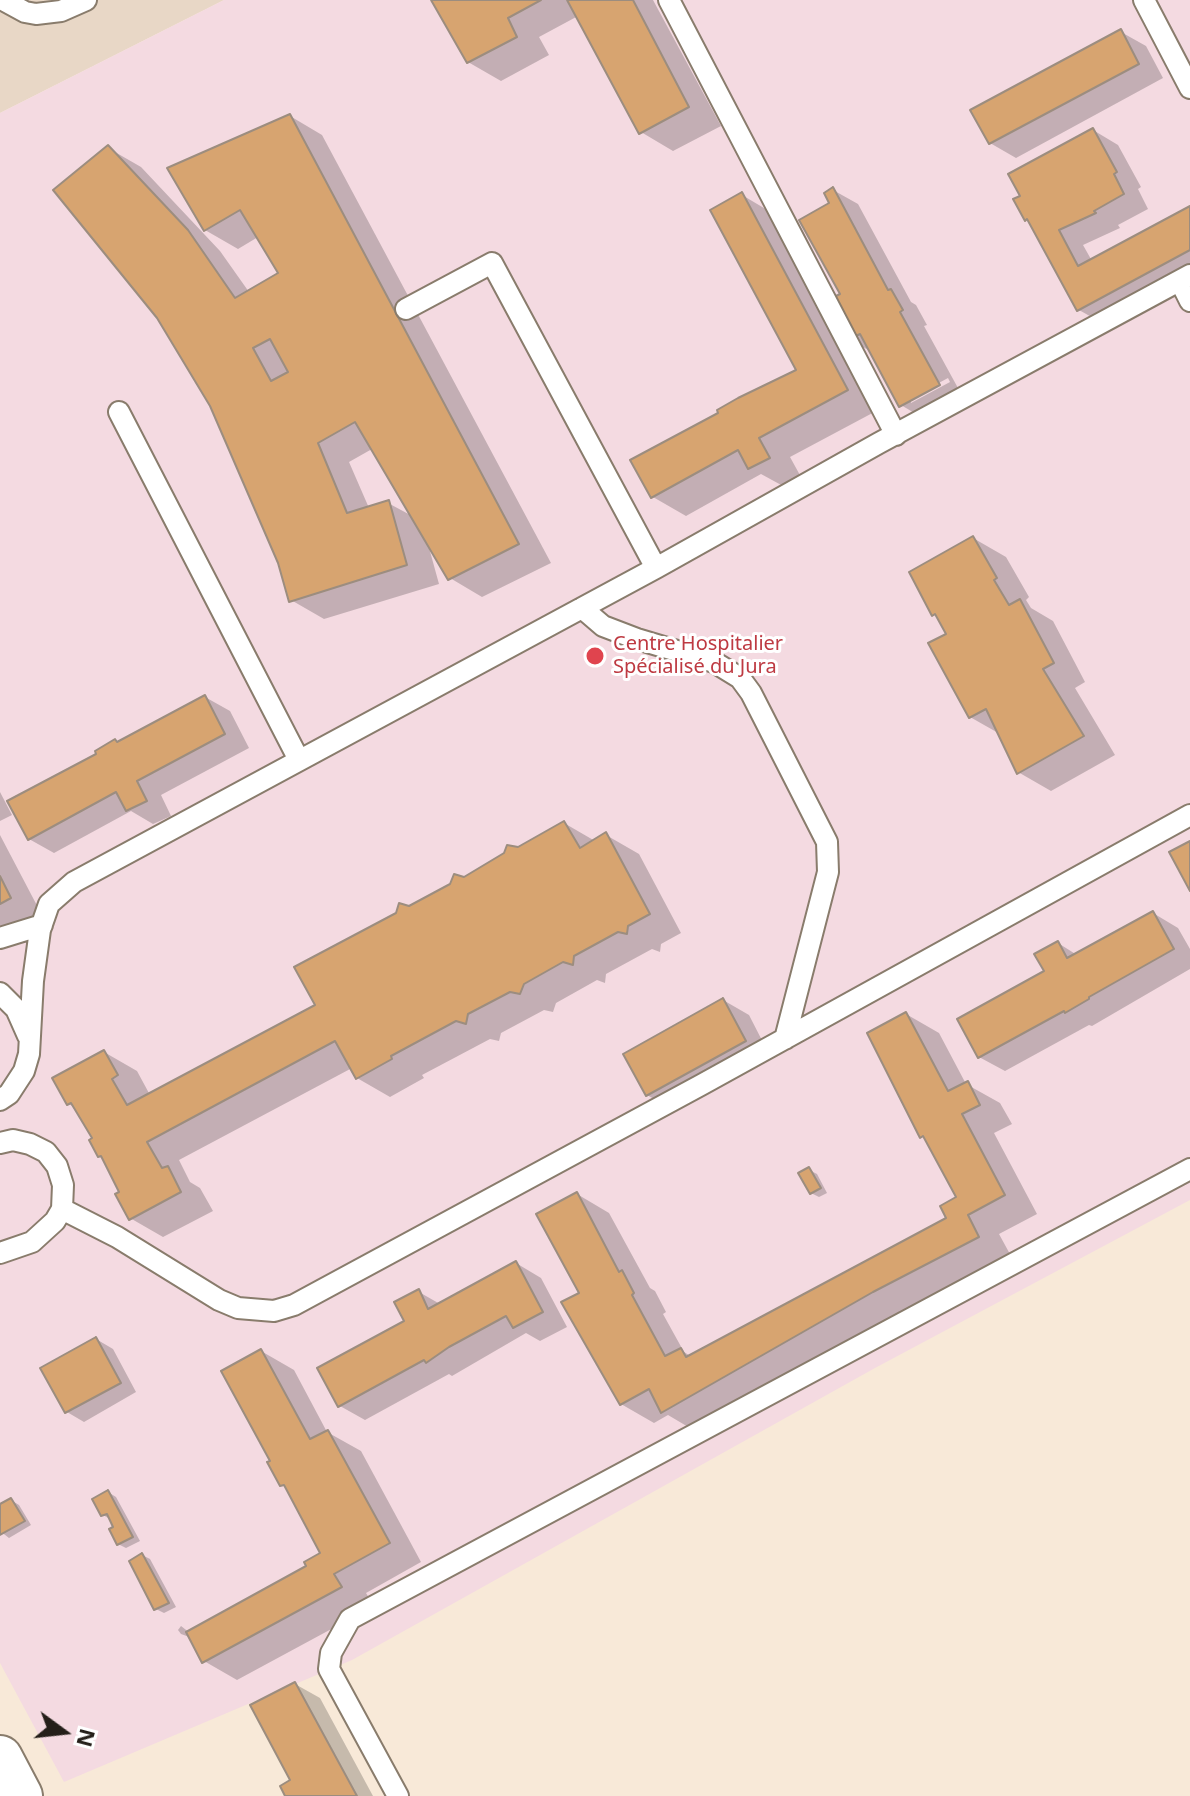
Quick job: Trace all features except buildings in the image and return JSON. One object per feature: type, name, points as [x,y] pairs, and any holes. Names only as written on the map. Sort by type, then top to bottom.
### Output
[{"type":"main road","points":[[0,1758],[20,1796]]},
{"type":"lane","points":[[3,0],[25,12],[36,14],[61,11],[86,0]]},
{"type":"lane","points":[[669,0],[896,435]]},
{"type":"lane","points":[[1144,0],[1190,88]]},
{"type":"lane","points":[[406,309],[492,263],[656,568]]},
{"type":"lane","points":[[0,1100],[9,1094],[24,1071],[29,1054],[33,981],[42,925],[49,904],[74,882],[1185,278],[1190,301]]},
{"type":"lane","points":[[119,412],[299,760]]},
{"type":"lane","points":[[582,608],[603,626],[714,662],[740,678],[751,693],[827,842],[828,872],[785,1039]]},
{"type":"lane","points":[[62,1209],[117,1237],[219,1300],[238,1308],[274,1311],[307,1298],[1190,815]]},
{"type":"lane","points":[[0,938],[42,925]]},
{"type":"lane","points":[[0,993],[16,1009],[30,1040]]},
{"type":"lane","points":[[0,1143],[13,1140],[46,1152],[57,1166],[63,1185],[62,1209],[55,1221],[32,1242],[0,1253]]},
{"type":"lane","points":[[398,1796],[329,1669],[331,1653],[350,1619],[1190,1169]]},
{"type":"shaded area","points":[[0,0],[224,0],[0,113]]},
{"type":"shaded area","name":"Centre Hospitalier Spécialisé du Jura","points":[[224,0],[1190,0],[1190,1200],[875,1368],[352,1660],[64,1782],[0,1663],[0,113]]},
{"type":"place","name":"Centre Hospitalier Spécialisé du Jura","points":[[595,656]]}]
